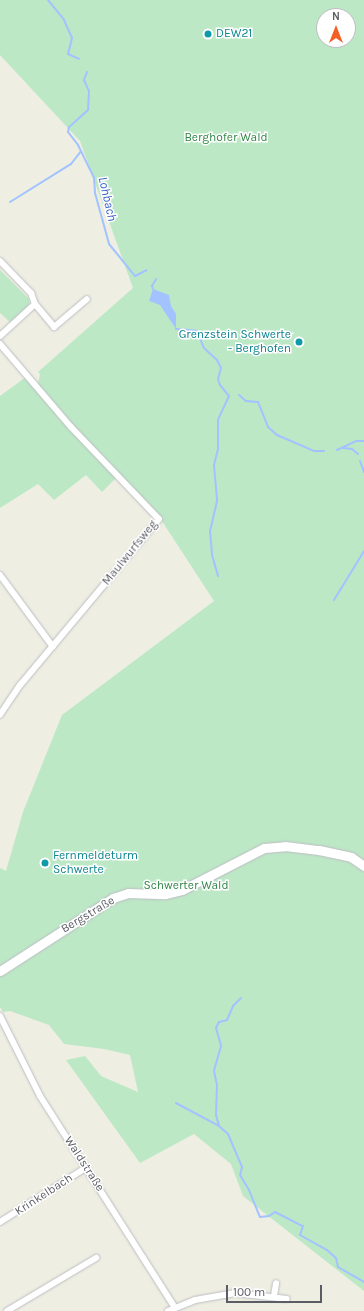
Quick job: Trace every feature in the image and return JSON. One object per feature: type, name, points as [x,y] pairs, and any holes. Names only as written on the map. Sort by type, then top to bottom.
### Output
[{"type":"main road","name":"Bergstraße","points":[[0,971],[113,898],[128,893],[165,894],[182,890],[264,848],[285,846],[319,850],[351,857],[364,866]]},
{"type":"street","points":[[0,261],[31,293],[34,304],[54,327],[87,299]]},
{"type":"street","points":[[0,336],[34,304]]},
{"type":"street","name":"Maulwurfsweg","points":[[0,344],[71,427],[159,519],[13,693],[0,715]]},
{"type":"street","points":[[0,575],[53,647]]},
{"type":"street","name":"Waldstraße","points":[[0,1016],[40,1096],[87,1167],[175,1308]]},
{"type":"street","name":"Krinkelbach","points":[[0,1222],[87,1167]]},
{"type":"street","points":[[7,1311],[96,1258]]},
{"type":"street","points":[[274,1296],[276,1283]]},
{"type":"street","points":[[168,1311],[195,1300],[234,1293],[274,1296],[287,1299]]},
{"type":"green space","name":"Schwerter Wald","points":[[0,0],[364,0],[364,1291],[243,1196],[231,1164],[194,1134],[140,1163],[66,1060],[85,1056],[101,1076],[138,1092],[130,1055],[104,1049],[64,1044],[49,1025],[10,1011],[3,1012],[0,1007],[0,868],[6,871],[23,812],[62,715],[214,601],[158,515],[73,425],[38,384],[40,374],[38,372],[133,288],[80,141],[0,55]]},
{"type":"green space","points":[[0,270],[29,299],[29,305],[11,323],[0,313]]},
{"type":"green space","points":[[26,377],[118,476],[102,492],[86,475],[54,500],[38,484],[0,508],[0,396]]},
{"type":"water","points":[[153,289],[169,295],[171,306],[176,314],[176,329],[160,305],[149,301]]},
{"type":"waterway","name":"Lohbach","points":[[48,0],[64,20],[72,38],[68,54],[79,59]]},
{"type":"waterway","name":"Lohbach","points":[[87,72],[84,80],[89,91],[88,110],[69,127],[68,132],[78,145],[94,178],[95,193],[109,244],[135,276],[147,270]]},
{"type":"waterway","points":[[10,202],[71,164],[81,151]]},
{"type":"waterway","name":"Lohbach","points":[[153,289],[152,286],[156,279]]},
{"type":"waterway","points":[[176,329],[197,331],[204,348],[217,360],[221,368],[218,379],[220,385],[229,396],[218,420],[218,449],[214,465],[217,501],[210,531],[212,555],[218,576]]},
{"type":"waterway","name":"Lohbach","points":[[239,395],[246,401],[258,402],[268,427],[277,435],[314,451],[324,451]]},
{"type":"waterway","name":"Lohbach","points":[[337,450],[356,441],[364,441]]},
{"type":"waterway","points":[[343,448],[352,449],[358,454]]},
{"type":"waterway","points":[[360,461],[364,472]]},
{"type":"waterway","points":[[334,600],[364,551]]},
{"type":"waterway","points":[[241,998],[233,1006],[227,1020],[219,1022],[216,1028],[221,1046],[214,1071],[217,1085],[216,1115],[219,1126],[228,1134],[242,1167],[240,1175],[249,1190],[260,1217],[269,1216],[275,1212],[303,1226],[300,1235],[327,1250],[336,1258],[338,1267],[364,1282]]},
{"type":"waterway","points":[[176,1103],[219,1126]]},
{"type":"place","name":"DEW21","points":[[208,34]]},
{"type":"place","name":"Grenzstein Schwerte - Berghofen","points":[[299,342]]},
{"type":"place","name":"Fernmeldeturm Schwerte","points":[[45,863]]},
{"type":"park label","name":"Berghofer Wald","points":[[226,138]]}]
